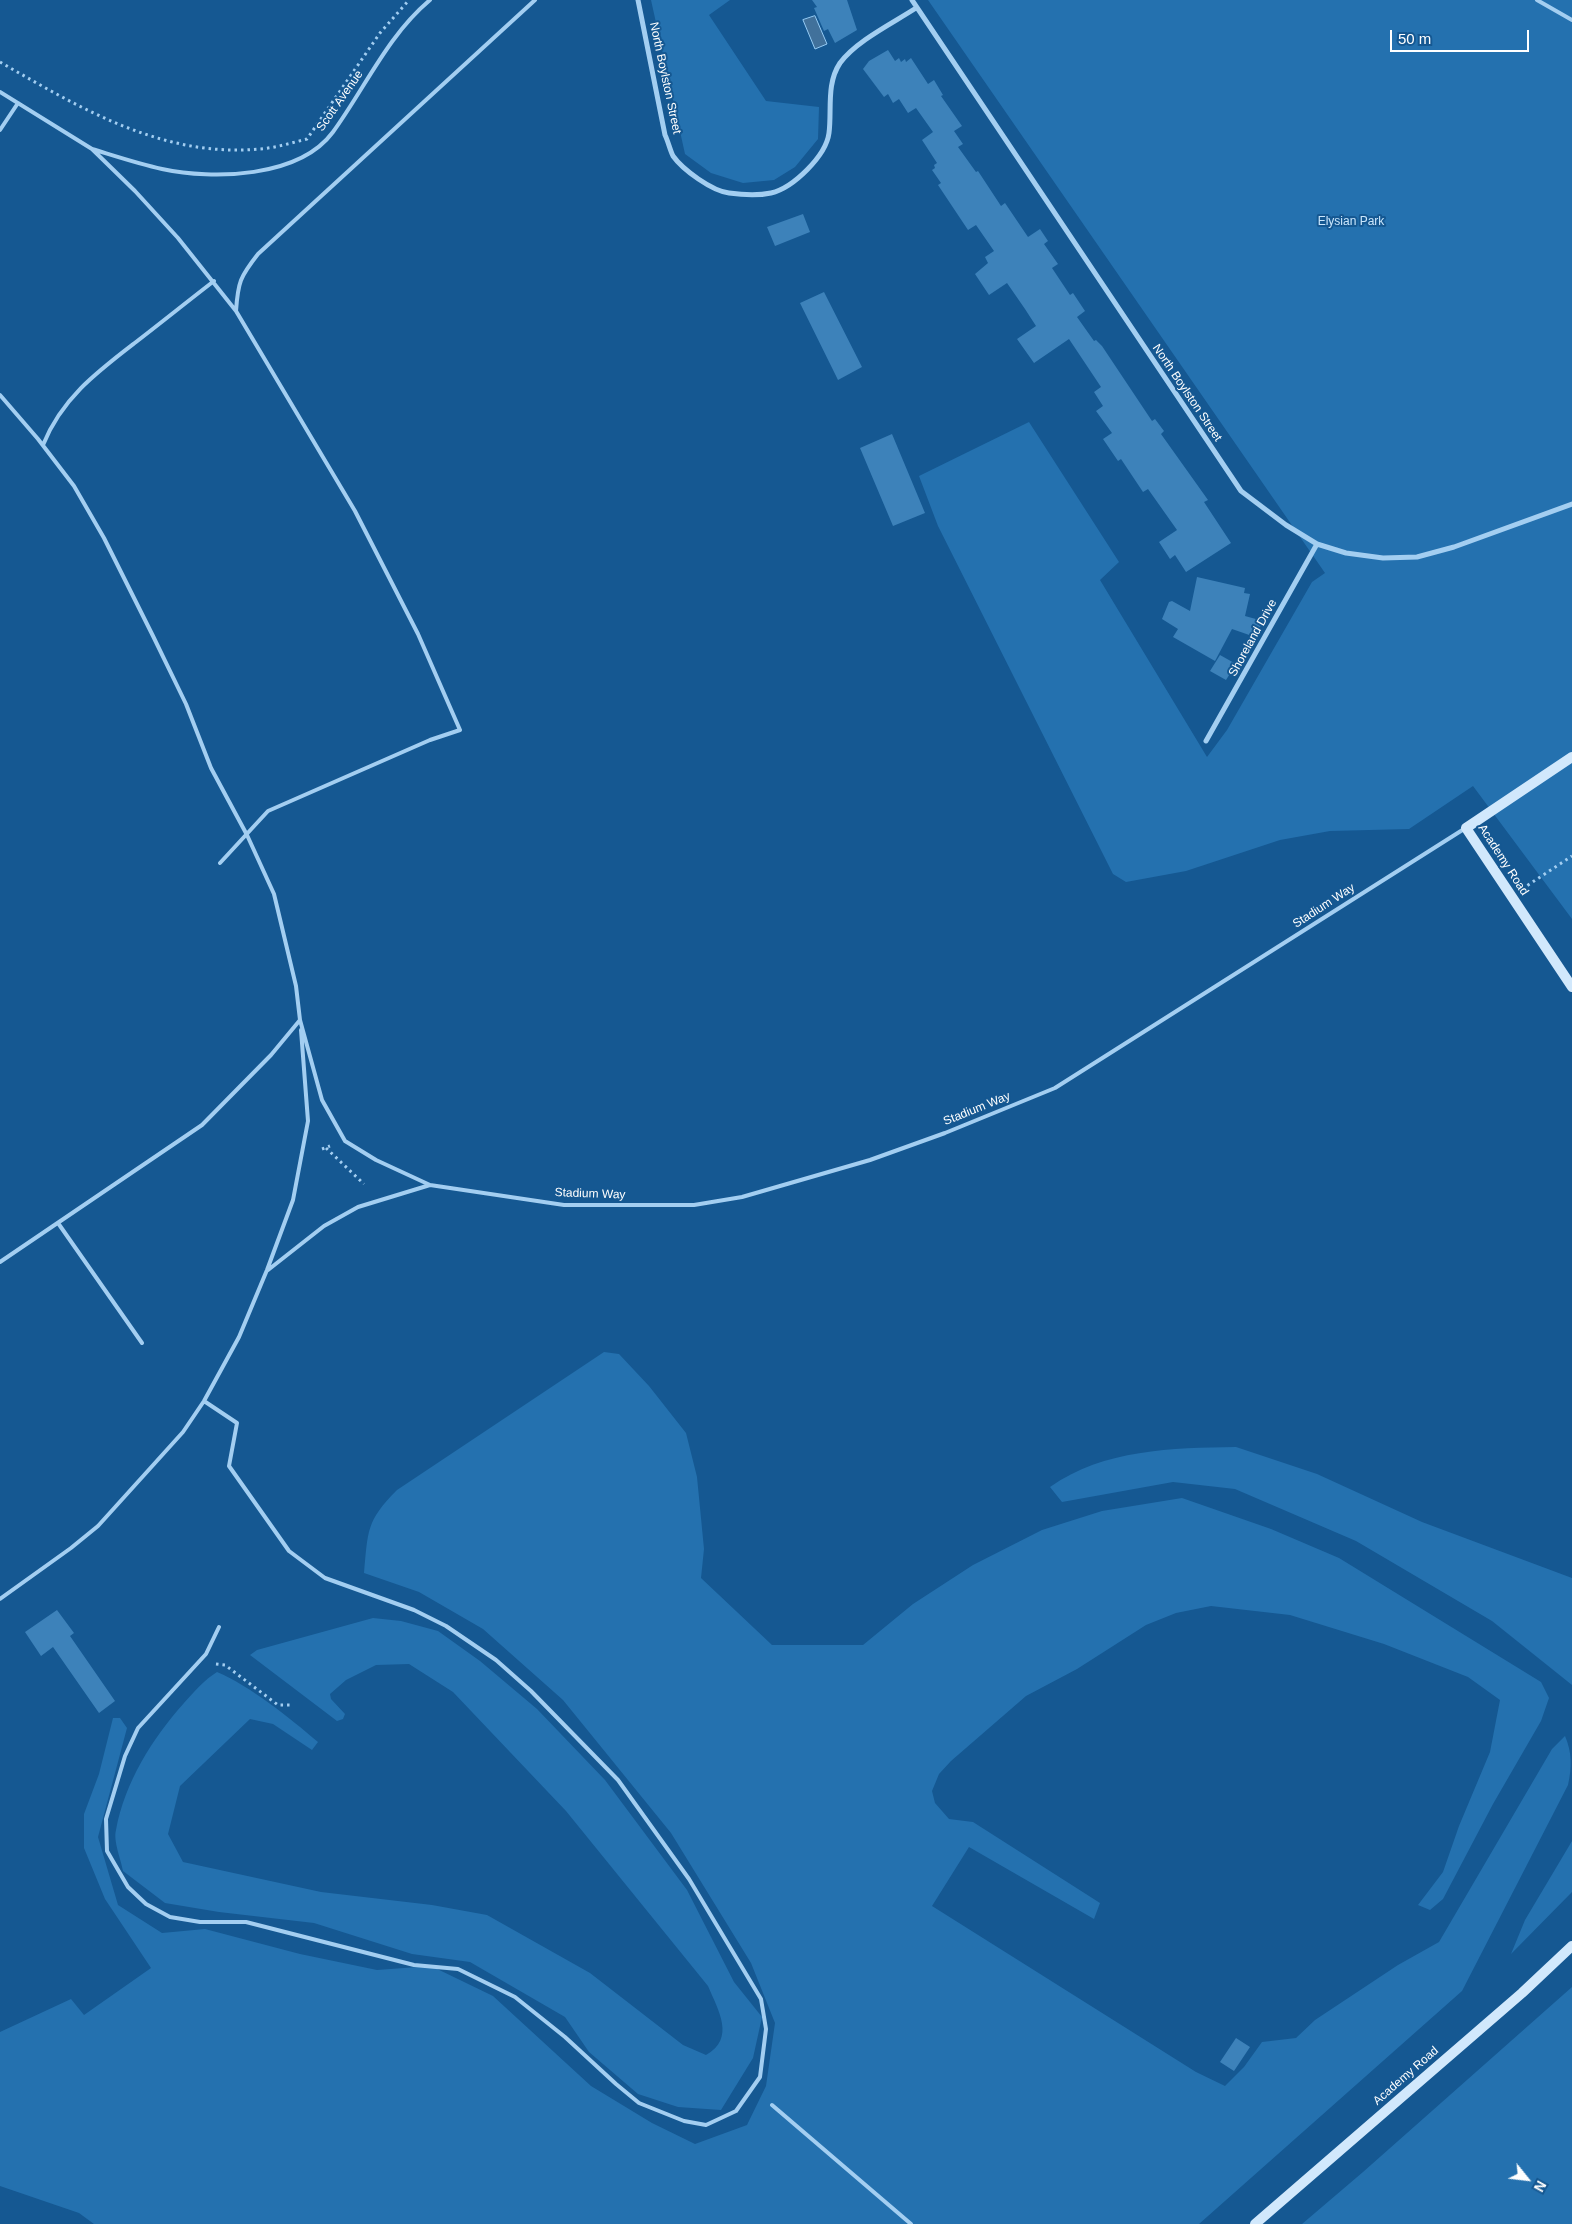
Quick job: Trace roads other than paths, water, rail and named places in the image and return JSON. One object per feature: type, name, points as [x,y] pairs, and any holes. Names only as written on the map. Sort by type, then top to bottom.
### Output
[{"type":"main road","name":"Academy Road","points":[[1572,757],[1466,828],[1572,987]]},
{"type":"main road","name":"Academy Road","points":[[1255,2224],[1522,1993],[1572,1946]]},
{"type":"street","name":"North Boylston Street","points":[[638,0],[665,135],[673,156],[703,182],[726,192],[748,195],[772,193],[789,185],[806,170],[822,152],[829,135],[831,83],[840,64],[852,50],[916,8]]},
{"type":"street","name":"North Boylston Street","points":[[912,0],[1241,491],[1286,526],[1317,544],[1346,553],[1382,558],[1417,557],[1454,547],[1572,504]]},
{"type":"street","name":"Shoreland Drive","points":[[1206,741],[1317,544]]},
{"type":"lane","name":"Scott Avenue","points":[[92,149],[163,169],[214,174],[260,172],[292,161],[314,150],[331,134],[399,33],[430,0]]},
{"type":"lane","points":[[1537,0],[1572,20]]},
{"type":"lane","points":[[236,311],[237,289],[243,272],[258,254],[398,127],[532,1]]},
{"type":"lane","points":[[0,92],[92,149],[135,191],[214,281],[236,311],[355,511],[418,634],[460,730],[430,740],[268,811],[220,863]]},
{"type":"lane","points":[[0,130],[18,103]]},
{"type":"lane","points":[[43,445],[49,430],[60,413],[83,384],[214,281]]},
{"type":"lane","points":[[0,395],[43,445],[74,486],[104,538],[186,704],[210,768],[247,835],[274,894],[296,986],[308,1121],[293,1200],[239,1337],[204,1401],[183,1432],[98,1526],[72,1548],[0,1599]]},
{"type":"lane","name":"Stadium Way","points":[[300,1020],[322,1100],[344,1141],[376,1160],[430,1185],[564,1205],[694,1205],[742,1198],[870,1160],[946,1133],[1055,1088],[1466,828]]},
{"type":"lane","points":[[0,1262],[202,1125],[271,1055],[300,1020]]},
{"type":"lane","name":"Stadium Way","points":[[267,1270],[324,1226],[358,1207],[430,1185]]},
{"type":"lane","points":[[58,1223],[142,1343]]},
{"type":"lane","points":[[204,1401],[237,1423],[229,1466],[288,1551],[325,1578],[414,1610],[446,1626],[489,1655],[531,1691],[618,1780],[689,1879],[761,1999],[766,2029],[760,2077],[736,2111],[706,2125],[684,2121],[639,2103],[565,2036],[515,1997],[458,1969],[414,1965],[246,1922],[200,1922],[170,1917],[146,1904],[128,1887],[107,1851],[106,1819],[125,1756],[138,1728],[206,1654],[219,1627]]},
{"type":"lane","points":[[772,2105],[911,2224]]},
{"type":"park label","name":"Elysian Park","points":[[1351,222]]}]
